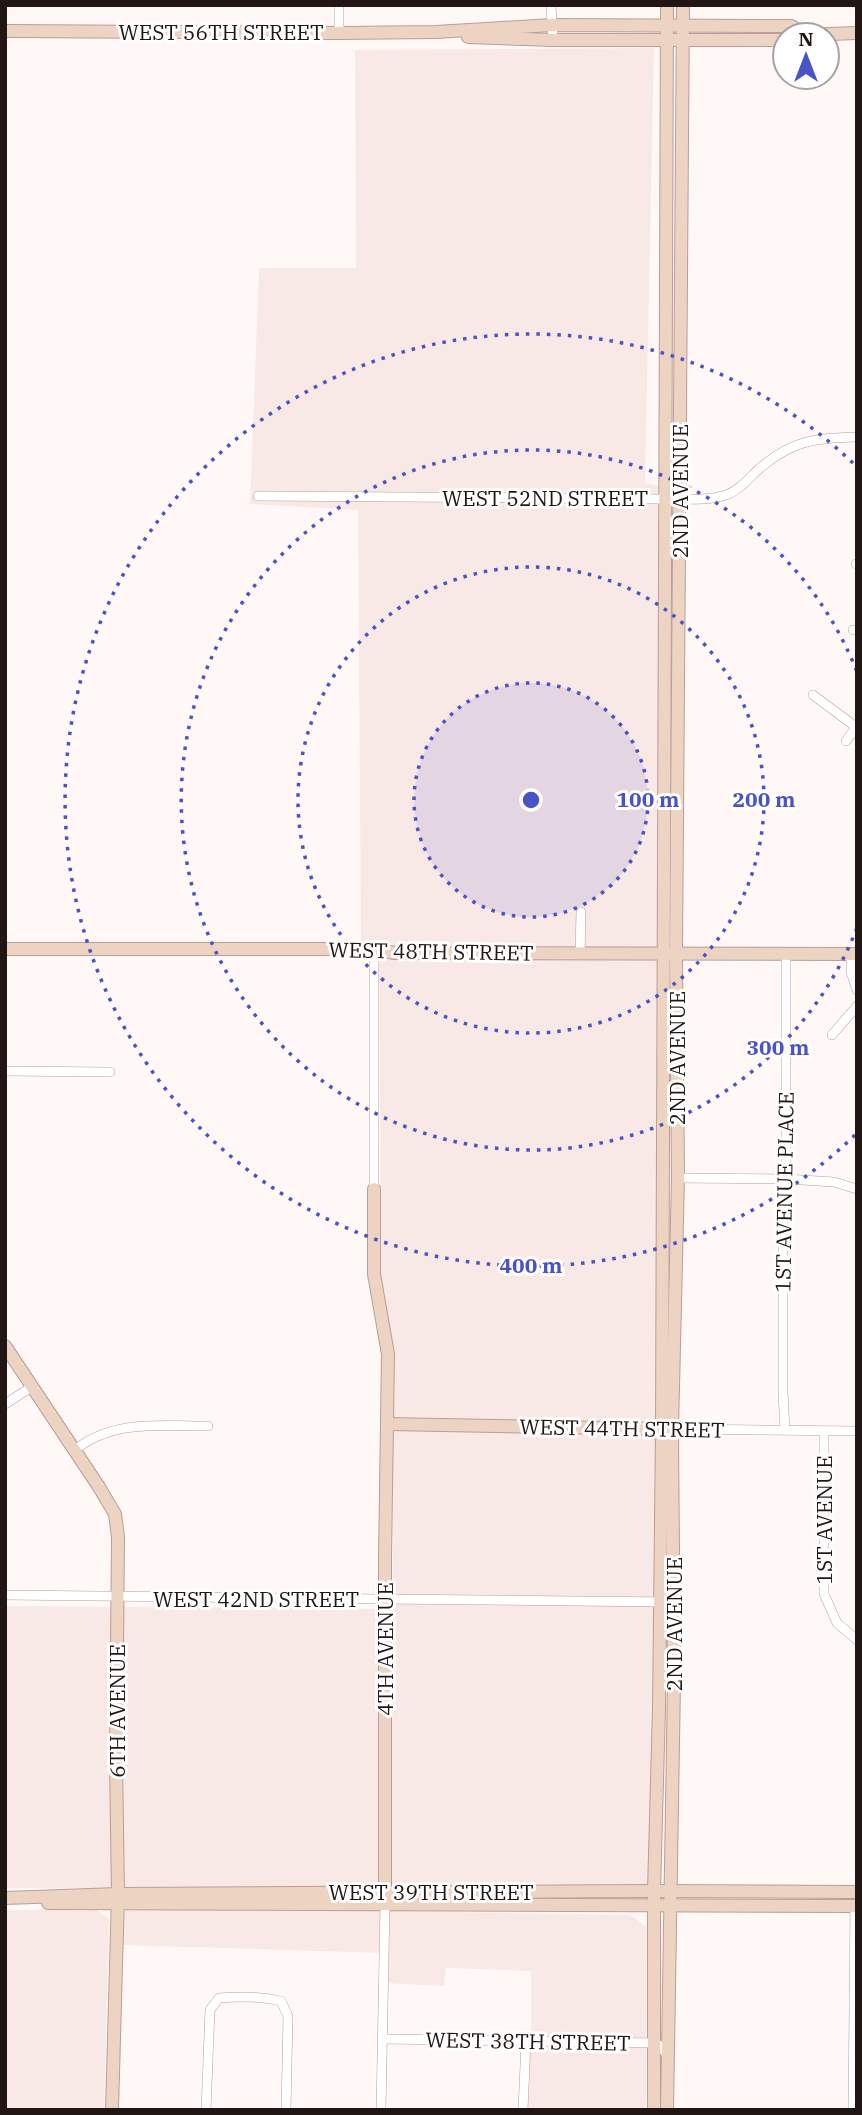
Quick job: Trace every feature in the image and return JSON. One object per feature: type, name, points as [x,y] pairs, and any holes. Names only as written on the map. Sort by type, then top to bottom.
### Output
[{"type":"main road","name":"2ND AVENUE","points":[[654,2110],[654,1891],[661,1601],[678,1178],[670,954],[665,499],[667,5]]},
{"type":"main road","name":"2ND AVENUE","points":[[667,2110],[675,1602],[667,1429],[670,954],[680,499],[683,5]]},
{"type":"main road","name":"WEST 56TH STREET","points":[[5,31],[339,33],[436,32],[552,25],[771,26]]},
{"type":"main road","name":"WEST 56TH STREET","points":[[436,32],[468,37],[553,40],[771,40]]},
{"type":"main road","name":"WEST 48TH STREET","points":[[5,949],[854,954]]},
{"type":"main road","name":"4TH AVENUE","points":[[374,1189],[374,1275],[388,1354],[385,1899]]},
{"type":"main road","name":"6TH AVENUE","points":[[5,1346],[115,1514],[118,1537],[118,1899],[112,2110]]},
{"type":"main road","name":"WEST 44TH STREET","points":[[387,1424],[667,1429]]},
{"type":"main road","name":"WEST 39TH STREET","points":[[385,1899],[670,1891],[856,1901]]},
{"type":"main road","name":"WEST 39TH STREET","points":[[5,1900],[385,1899],[654,1905],[856,1901]]},
{"type":"street","points":[[339,5],[339,33]]},
{"type":"street","points":[[551,5],[553,40]]},
{"type":"street","name":"WEST 52ND STREET","points":[[258,496],[665,499],[723,496],[738,489],[790,446],[806,440],[857,437]]},
{"type":"street","points":[[813,695],[857,726],[846,741]]},
{"type":"street","points":[[580,954],[581,912]]},
{"type":"street","points":[[374,950],[374,1189]]},
{"type":"street","name":"1ST AVENUE PLACE","points":[[785,1430],[782,1283],[786,1179],[786,954]]},
{"type":"street","points":[[854,954],[851,972],[857,990]]},
{"type":"street","points":[[832,1035],[857,1006]]},
{"type":"street","points":[[5,1071],[110,1072]]},
{"type":"street","points":[[678,1178],[786,1179],[834,1182],[857,1189]]},
{"type":"street","points":[[5,1404],[33,1386]]},
{"type":"street","points":[[75,1450],[88,1440],[133,1426],[208,1426]]},
{"type":"street","name":"WEST 44TH STREET","points":[[667,1429],[857,1432]]},
{"type":"street","name":"1ST AVENUE","points":[[824,1430],[824,1594],[837,1623],[857,1640]]},
{"type":"street","name":"WEST 42ND STREET","points":[[5,1595],[675,1602]]},
{"type":"street","name":"4TH AVENUE","points":[[381,2110],[385,1899]]},
{"type":"street","points":[[853,2110],[856,1901]]},
{"type":"street","points":[[206,2110],[210,2010],[219,1998],[237,1996],[261,1996],[281,2001],[286,2007],[286,2110]]},
{"type":"street","name":"WEST 38TH STREET","points":[[383,2039],[655,2043],[662,2047],[667,2056]]},
{"type":"street","points":[[523,2110],[526,2042]]},
{"type":"shaded area","points":[[654,48],[645,483],[659,486],[654,1891],[5,1888],[5,1606],[393,1609],[393,1354],[381,1287],[379,941],[361,943],[358,510],[250,504],[259,268],[356,268],[355,50]]},
{"type":"shaded area","points":[[5,1910],[97,1910],[109,1919],[104,2110],[5,2110]]},
{"type":"shaded area","points":[[126,1910],[630,1915],[647,1927],[646,2110],[526,2109],[526,2042],[531,2033],[531,1971],[446,1968],[444,1986],[383,1983],[383,1953],[123,1945],[121,1916]]}]
